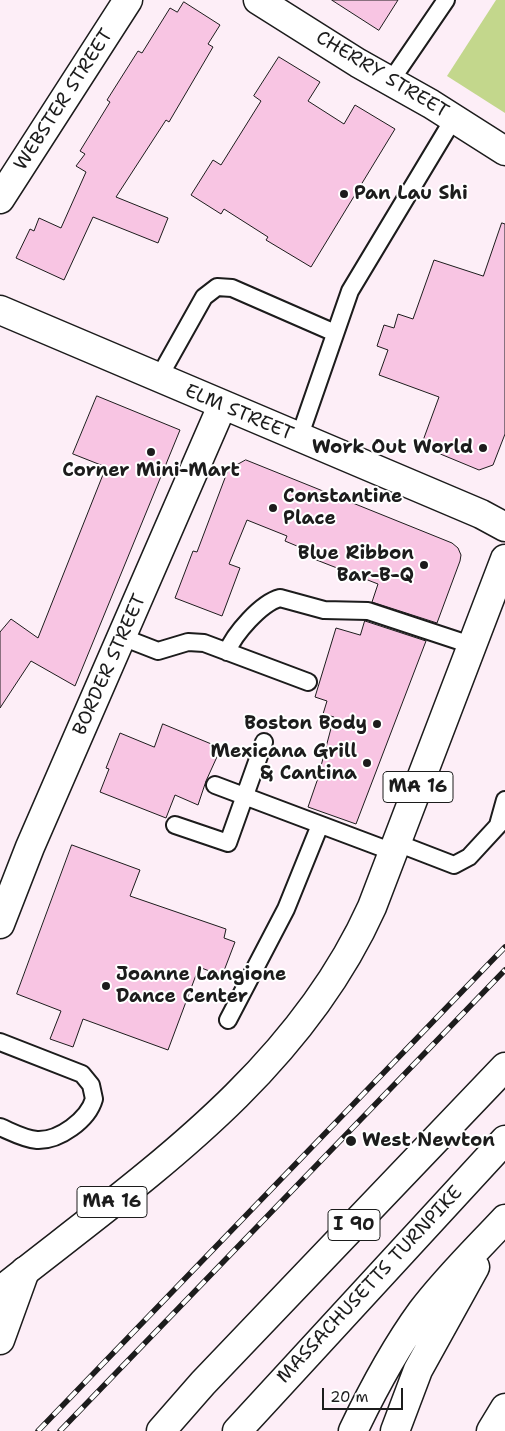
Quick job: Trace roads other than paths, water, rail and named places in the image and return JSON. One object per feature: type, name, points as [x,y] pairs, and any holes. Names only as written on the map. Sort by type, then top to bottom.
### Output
[{"type":"main road","name":"WEBSTER STREET","points":[[0,199],[128,0]]},
{"type":"main road","name":"CHERRY STREET","points":[[258,0],[390,82],[454,118],[505,151]]},
{"type":"main road","name":"ELM STREET","points":[[0,310],[158,379],[481,514],[505,527]]},
{"type":"main road","name":"BORDER STREET","points":[[0,924],[30,847],[222,406]]},
{"type":"main road","name":"MA 16","points":[[0,1291],[193,1137],[280,1051],[322,999],[351,951],[372,907],[505,559]]},
{"type":"main road","name":"I 90","points":[[161,1431],[204,1383],[505,1067]]},
{"type":"main road","name":"MASSACHUSETTS TURNPIKE","points":[[237,1431],[505,1140]]},
{"type":"main road","points":[[353,1431],[384,1371],[422,1310],[502,1223]]},
{"type":"main road","points":[[394,1431],[425,1357],[502,1223]]},
{"type":"main road","points":[[0,1340],[25,1271]]},
{"type":"main road","points":[[144,1431],[204,1383]]},
{"type":"main road","points":[[491,1431],[505,1408]]},
{"type":"lane","points":[[390,82],[446,0]]},
{"type":"lane","points":[[299,438],[350,291],[454,118]]},
{"type":"lane","points":[[158,379],[204,297],[217,287],[232,288],[335,333]]},
{"type":"lane","points":[[227,652],[239,631],[267,604],[280,598],[324,610],[368,611],[471,645]]},
{"type":"lane","points":[[122,637],[158,651],[197,642],[308,682]]},
{"type":"lane","points":[[175,825],[228,843],[264,742]]},
{"type":"lane","points":[[215,785],[320,825],[454,865],[469,858],[502,822],[505,800]]},
{"type":"lane","points":[[228,1020],[286,909],[320,825]]},
{"type":"lane","points":[[0,1042],[82,1074],[91,1085],[94,1099],[82,1119],[66,1131],[44,1140],[30,1139],[0,1127]]},
{"type":"railway","points":[[38,1431],[505,947]]},
{"type":"railway","points":[[60,1431],[505,970]]},
{"type":"place","name":"Pan Lau Shi","points":[[344,194]]},
{"type":"place","name":"Work Out World","points":[[483,448]]},
{"type":"place","name":"Corner Mini-Mart","points":[[151,452]]},
{"type":"place","name":"Constantine Place","points":[[273,508]]},
{"type":"place","name":"Blue Ribbon Bar-B-Q","points":[[424,565]]},
{"type":"place","name":"Boston Body","points":[[377,724]]},
{"type":"place","name":"Mexicana Grill & Cantina","points":[[367,763]]},
{"type":"place","name":"Joanne Langione Dance Center","points":[[106,986]]},
{"type":"place","name":"West Newton","points":[[351,1141]]}]
